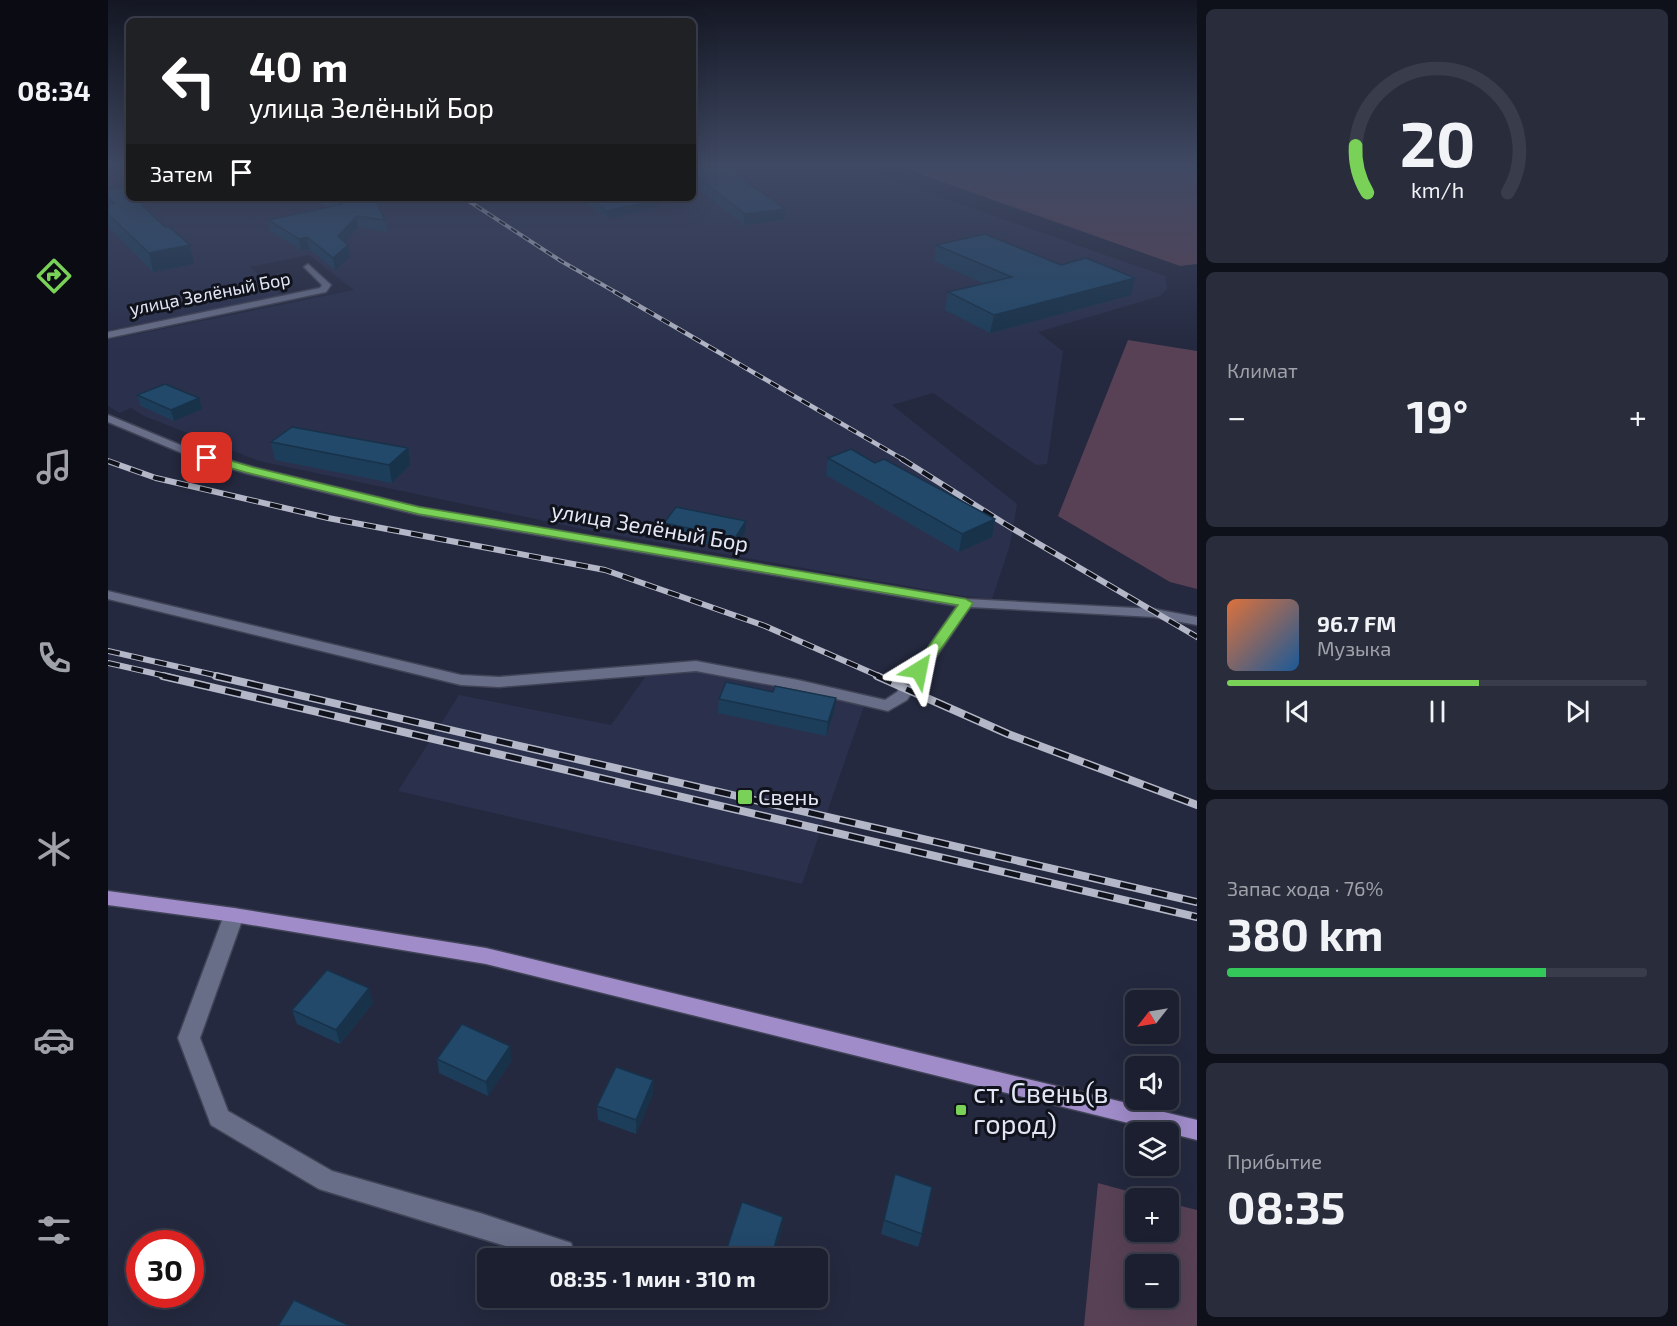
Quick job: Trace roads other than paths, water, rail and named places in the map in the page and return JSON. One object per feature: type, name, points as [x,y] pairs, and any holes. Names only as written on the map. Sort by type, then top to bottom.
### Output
[{"type":"main road","points":[[108,898],[234,915],[486,956],[1197,1130]]},
{"type":"street","name":"улица Зелёный Бор","points":[[108,335],[323,290],[327,285],[308,267]]},
{"type":"street","name":"улица Зелёный Бор","points":[[108,418],[130,429],[217,461],[419,511],[966,603],[1154,613],[1197,621]]},
{"type":"street","points":[[108,595],[461,680],[499,682],[696,666],[798,685],[879,706],[896,703],[966,603]]},
{"type":"street","points":[[234,915],[189,1038],[219,1118],[327,1180],[480,1224],[553,1248]]},
{"type":"railway","points":[[507,226],[561,261],[617,293]]},
{"type":"railway","points":[[615,292],[904,460]]},
{"type":"railway","points":[[902,459],[1005,524],[1197,637]]},
{"type":"railway","points":[[108,461],[156,478],[328,518],[605,570],[765,626],[881,677]]},
{"type":"railway","points":[[108,651],[223,677]]},
{"type":"railway","points":[[108,663],[170,677]]},
{"type":"railway","points":[[163,676],[1197,917]]},
{"type":"railway","points":[[216,676],[1197,902]]},
{"type":"railway","points":[[877,676],[1008,734],[1197,805]]},
{"type":"place","name":"Свень","points":[[745,797]]},
{"type":"place","name":"ст. Свень(в город)","points":[[961,1110]]}]
